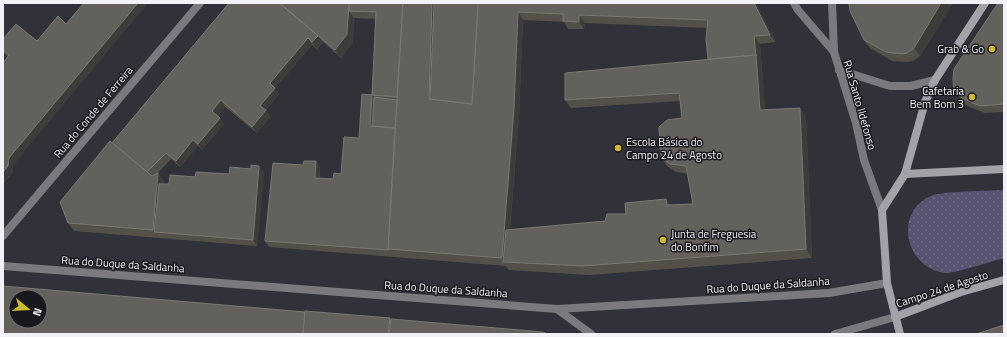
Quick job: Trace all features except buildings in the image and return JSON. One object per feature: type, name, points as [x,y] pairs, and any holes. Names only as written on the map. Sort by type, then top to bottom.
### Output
[{"type":"main road","points":[[882,210],[905,174],[925,102],[935,80],[985,3]]},
{"type":"main road","points":[[905,174],[1004,169]]},
{"type":"main road","name":"Campo 24 de Agosto","points":[[882,210],[887,283],[896,317],[961,292],[1004,280]]},
{"type":"main road","points":[[896,317],[900,334]]},
{"type":"street","name":"Rua do Conde de Ferreira","points":[[3,236],[200,3]]},
{"type":"street","points":[[794,3],[834,52]]},
{"type":"street","name":"Rua Santo Ildefonso","points":[[832,3],[834,52],[856,123],[864,160],[882,210]]},
{"type":"street","points":[[839,70],[890,86],[911,86],[935,80]]},
{"type":"street","name":"Rua do Duque da Saldanha","points":[[3,266],[557,309],[829,293],[887,283]]},
{"type":"street","points":[[557,309],[590,334]]},
{"type":"street","points":[[835,334],[896,317]]},
{"type":"shaded area","points":[[1004,190],[1004,258],[945,273],[931,269],[921,261],[913,251],[909,239],[908,226],[912,214],[919,204],[937,194]]},
{"type":"place","name":"Grab & Go","points":[[992,49]]},
{"type":"place","name":"Cafetaria Bem Bom 3","points":[[972,97]]},
{"type":"place","name":"Escola Básica do Campo 24 de Agosto","points":[[618,148]]},
{"type":"place","name":"Junta de Freguesia do Bonfim","points":[[663,240]]}]
